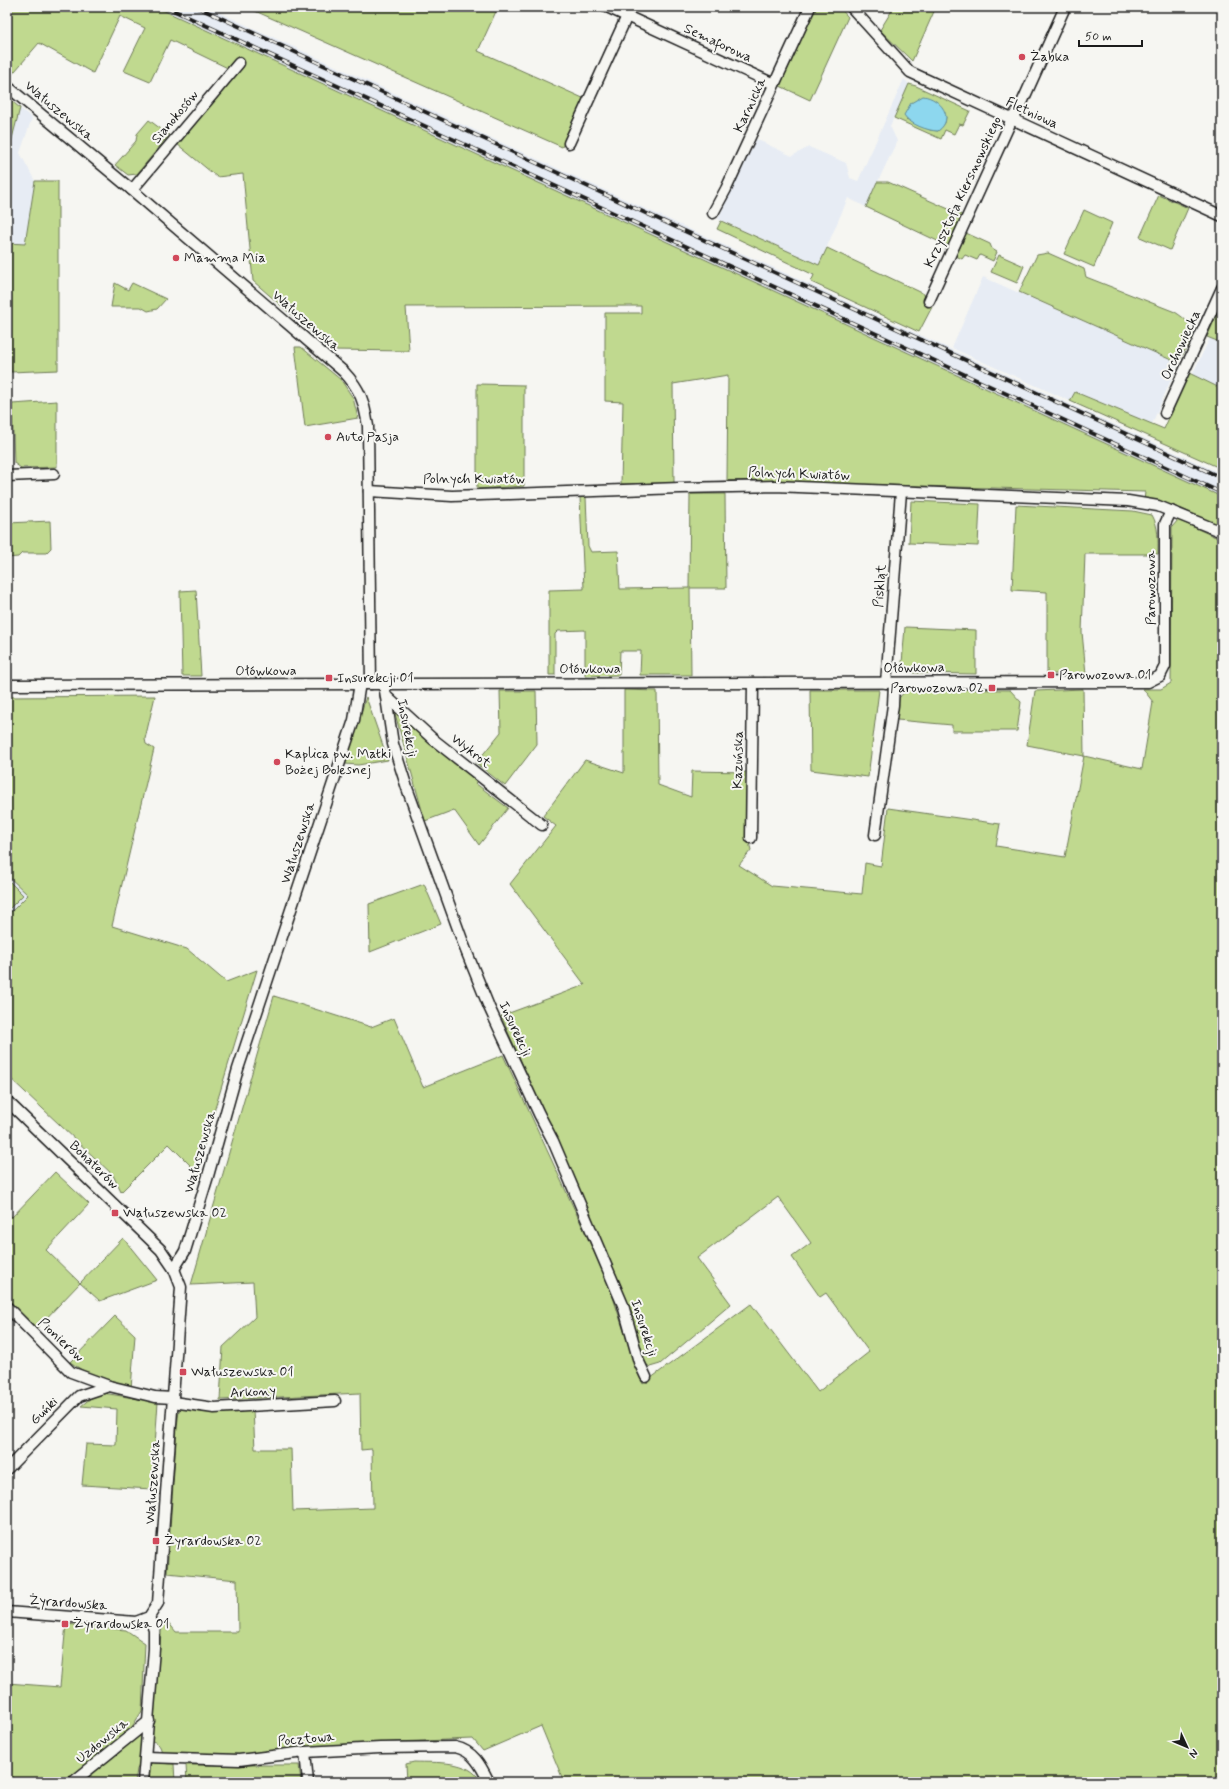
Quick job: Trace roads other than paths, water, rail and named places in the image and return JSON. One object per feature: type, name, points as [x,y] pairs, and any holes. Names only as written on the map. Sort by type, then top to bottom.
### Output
[{"type":"street","name":"Semaforowa","points":[[607,7],[774,84]]},
{"type":"street","name":"Karnicka","points":[[713,213],[730,182],[810,7]]},
{"type":"street","name":"Fletniowa","points":[[851,7],[910,72],[1222,216]]},
{"type":"street","name":"Krzysztofa Kiersnowskiego","points":[[929,301],[1012,119],[1021,106],[1065,7]]},
{"type":"street","points":[[569,143],[627,16]]},
{"type":"street","name":"Sianokosów","points":[[132,190],[239,63]]},
{"type":"street","name":"Wałuszewska","points":[[7,86],[132,190],[344,372],[355,384],[364,404],[368,426],[371,684]]},
{"type":"street","name":"Orchowiecka","points":[[1164,413],[1222,288]]},
{"type":"street","points":[[7,476],[54,474]]},
{"type":"street","name":"Polnych Kwiatów","points":[[369,491],[452,496],[775,486],[1128,501],[1158,506],[1222,532]]},
{"type":"street","name":"Piskląt","points":[[875,835],[893,705],[890,683],[901,492]]},
{"type":"street","name":"Parowozowa","points":[[1165,666],[1165,524],[1171,511]]},
{"type":"street","name":"Ołówkowa","points":[[7,685],[1148,682],[1160,676],[1165,666]]},
{"type":"street","name":"Wałuszewska","points":[[149,1617],[158,1603],[173,1400],[181,1287],[174,1269],[185,1251],[238,1069],[354,720],[360,683]]},
{"type":"street","name":"Kazuńska","points":[[751,838],[752,683]]},
{"type":"street","name":"Insurekcji","points":[[384,684],[393,744],[404,781],[465,948],[489,1007],[553,1141],[623,1305],[639,1362],[646,1377]]},
{"type":"street","name":"Wykrot","points":[[386,696],[422,730],[542,825]]},
{"type":"street","name":"Bohaterów","points":[[7,1101],[161,1250],[174,1269]]},
{"type":"street","name":"Pionierów","points":[[7,1307],[72,1372],[108,1386],[173,1400]]},
{"type":"street","name":"Guńki","points":[[7,1469],[79,1396],[108,1386]]},
{"type":"street","name":"Arkony","points":[[173,1400],[214,1408],[335,1402]]},
{"type":"street","name":"Żyrardowska","points":[[7,1612],[136,1622],[149,1617]]},
{"type":"street","points":[[143,1782],[154,1640],[153,1625],[149,1617]]},
{"type":"street","name":"Uzdowska","points":[[73,1782],[148,1721]]},
{"type":"street","name":"Pocztowa","points":[[146,1757],[238,1760],[305,1752],[441,1746],[455,1747],[467,1751],[479,1763],[489,1782]]},
{"type":"street","points":[[305,1752],[308,1782]]},
{"type":"water","points":[[923,96],[935,100],[944,109],[946,120],[938,131],[929,130],[919,126],[910,121],[904,115],[911,103]]},
{"type":"railway","points":[[166,7],[1222,493]]},
{"type":"railway","points":[[197,7],[1222,478]]},
{"type":"place","name":"Żabka","points":[[1022,57]]},
{"type":"place","name":"Mamma Mia","points":[[176,258]]},
{"type":"place","name":"Auto Pasja","points":[[328,437]]},
{"type":"place","name":"Parowozowa 01","points":[[1051,675]]},
{"type":"place","name":"Insurekcji 01","points":[[329,678]]},
{"type":"place","name":"Parowozowa 02","points":[[992,688]]},
{"type":"place","name":"Kaplica pw. Matki Bożej Bolesnej","points":[[277,762]]},
{"type":"place","name":"Wałuszewska 02","points":[[115,1213]]},
{"type":"place","name":"Wałuszewska 01","points":[[183,1372]]},
{"type":"place","name":"Żyrardowska 02","points":[[156,1541]]},
{"type":"place","name":"Żyrardowska 01","points":[[65,1624]]}]
